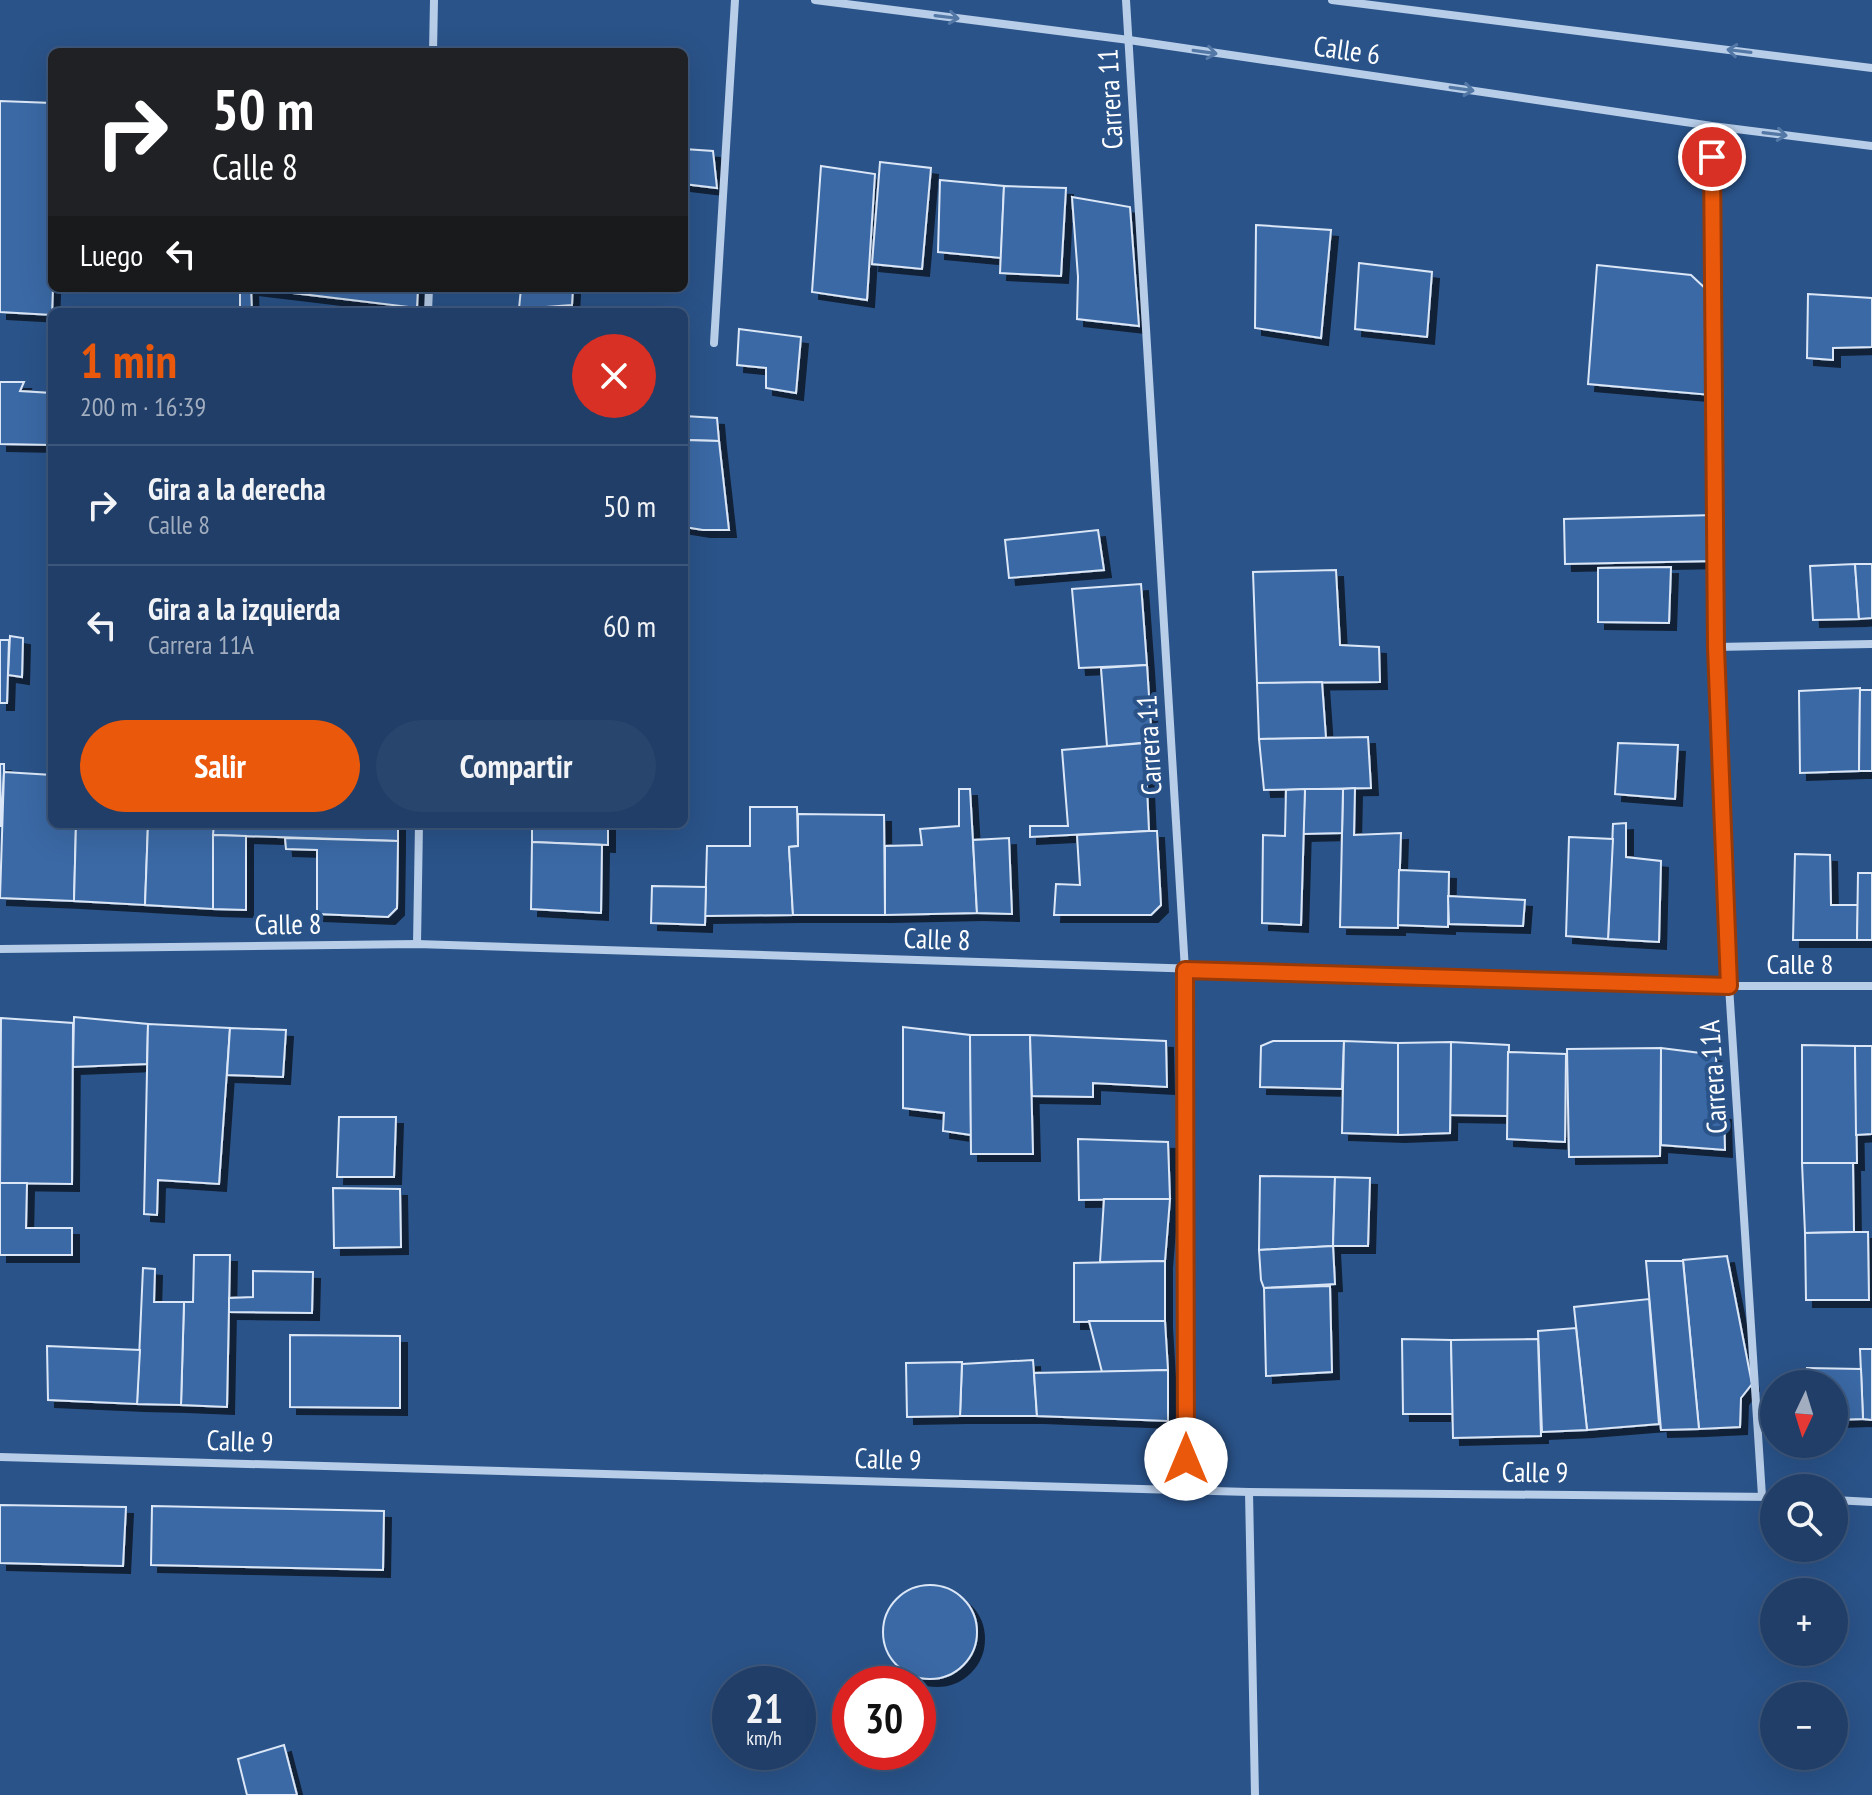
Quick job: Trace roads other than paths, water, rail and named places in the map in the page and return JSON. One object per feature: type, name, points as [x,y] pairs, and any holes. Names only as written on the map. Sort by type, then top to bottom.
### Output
[{"type":"street","points":[[433,48],[434,0]]},
{"type":"street","points":[[714,343],[735,0]]},
{"type":"street","name":"Calle 6","points":[[815,0],[1129,40],[1712,126],[1872,146]]},
{"type":"street","name":"Carrera 11","points":[[1126,0],[1185,970],[1186,1489]]},
{"type":"street","name":"Calle 6","points":[[1332,0],[1872,68]]},
{"type":"street","name":"Carrera 11A","points":[[1712,126],[1716,647],[1729,986],[1761,1474]]},
{"type":"street","points":[[1716,647],[1872,644]]},
{"type":"street","points":[[417,944],[419,828]]},
{"type":"street","name":"Calle 8","points":[[0,949],[417,944],[1729,986],[1872,986]]},
{"type":"street","name":"Calle 9","points":[[0,1457],[1249,1492],[1760,1496]]},
{"type":"street","points":[[1249,1492],[1255,1795]]},
{"type":"street","points":[[1848,1501],[1872,1502]]}]
